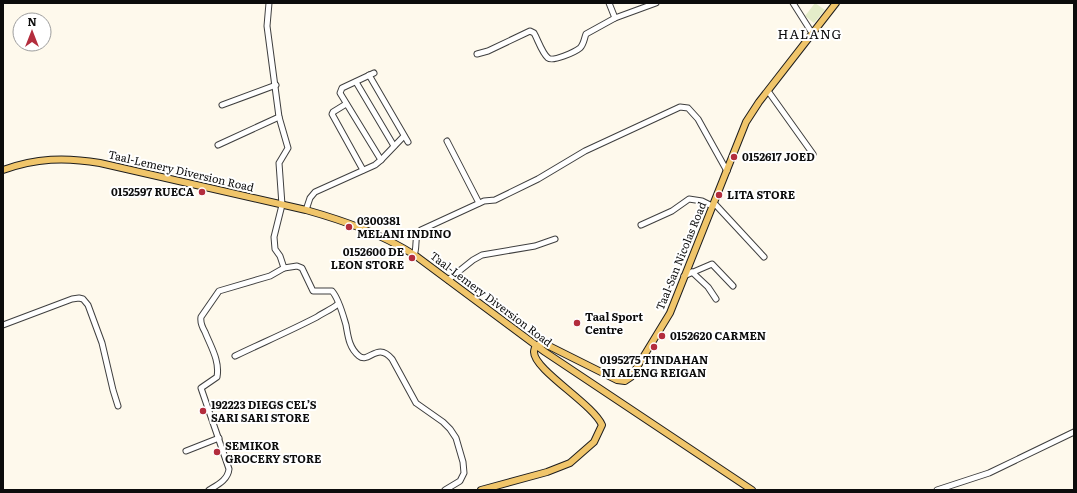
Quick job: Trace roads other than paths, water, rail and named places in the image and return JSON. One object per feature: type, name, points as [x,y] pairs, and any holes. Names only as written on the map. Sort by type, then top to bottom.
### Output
[{"type":"main road","name":"Taal-San Nicolas Road","points":[[536,346],[541,343],[545,344],[617,380],[628,380],[670,313],[746,122],[836,3]]},
{"type":"main road","name":"Taal-Lemery Diversion Road","points":[[3,170],[32,161],[53,159],[84,161],[306,210],[337,219],[375,233],[414,255],[536,346],[752,490]]},
{"type":"main road","points":[[481,490],[547,472],[570,463],[594,442],[601,430],[602,425],[600,419],[552,376],[536,358],[534,352],[536,346]]},
{"type":"street","points":[[270,3],[267,26],[276,85],[279,117],[288,148],[279,163],[282,205],[274,237],[275,249],[280,256],[284,268]]},
{"type":"street","points":[[609,3],[615,18]]},
{"type":"street","points":[[477,54],[530,31],[534,33],[547,57],[552,60],[556,59],[579,49],[584,42],[586,34],[615,18],[656,3]]},
{"type":"street","points":[[793,3],[812,33]]},
{"type":"street","points":[[374,73],[342,88],[340,92],[341,96],[381,160]]},
{"type":"street","points":[[369,75],[408,142]]},
{"type":"street","points":[[356,82],[394,146]]},
{"type":"street","points":[[222,105],[276,85]]},
{"type":"street","points":[[768,91],[813,154]]},
{"type":"street","points":[[385,103],[391,100]]},
{"type":"street","points":[[346,104],[332,112],[332,114],[363,170]]},
{"type":"street","points":[[414,255],[416,250],[416,236],[421,230],[484,201],[496,200],[538,179],[585,151],[680,107],[688,108],[698,118],[727,171]]},
{"type":"street","points":[[218,145],[279,117]]},
{"type":"street","points":[[306,210],[310,198],[315,192],[381,160],[404,136]]},
{"type":"street","points":[[447,142],[480,203]]},
{"type":"street","points":[[641,225],[672,212],[689,199],[702,201],[713,205],[764,257]]},
{"type":"street","points":[[448,280],[473,260],[482,255],[535,246],[555,238]]},
{"type":"street","points":[[684,276],[712,264],[733,286]]},
{"type":"street","points":[[209,490],[220,483],[228,475],[229,469],[201,388],[217,377],[217,362],[202,325],[201,317],[219,291],[270,276],[284,268],[298,266],[302,268],[314,291],[332,291],[335,295],[351,346],[359,356],[366,357],[379,351],[387,353],[392,359],[416,403],[443,422],[453,433],[463,462],[464,473],[460,481],[445,490]]},
{"type":"street","points":[[692,272],[708,287],[716,299]]},
{"type":"street","points":[[3,325],[72,299],[84,299],[88,305],[102,343],[118,406]]},
{"type":"street","points":[[235,356],[297,328],[329,311],[338,304]]},
{"type":"street","points":[[937,490],[989,473],[1074,432]]},
{"type":"street","points":[[186,451],[219,438]]},
{"type":"place","name":"0152617 JOED","points":[[734,157]]},
{"type":"place","name":"0152597 RUECA","points":[[202,192]]},
{"type":"place","name":"LITA STORE","points":[[719,195]]},
{"type":"place","name":"0300381 MELANI INDINO","points":[[349,227]]},
{"type":"place","name":"0152600 DE LEON STORE","points":[[412,258]]},
{"type":"place","name":"Taal Sport Centre","points":[[577,323]]},
{"type":"place","name":"0152620 CARMEN","points":[[662,336]]},
{"type":"place","name":"0195275 TINDAHAN NI ALENG REIGAN","points":[[654,347]]},
{"type":"place","name":"192223 DIEGS CEL’S SARI SARI STORE","points":[[203,411]]},
{"type":"place","name":"SEMIKOR GROCERY STORE","points":[[217,452]]},
{"type":"district","name":"HALANG","points":[[810,34]]}]
